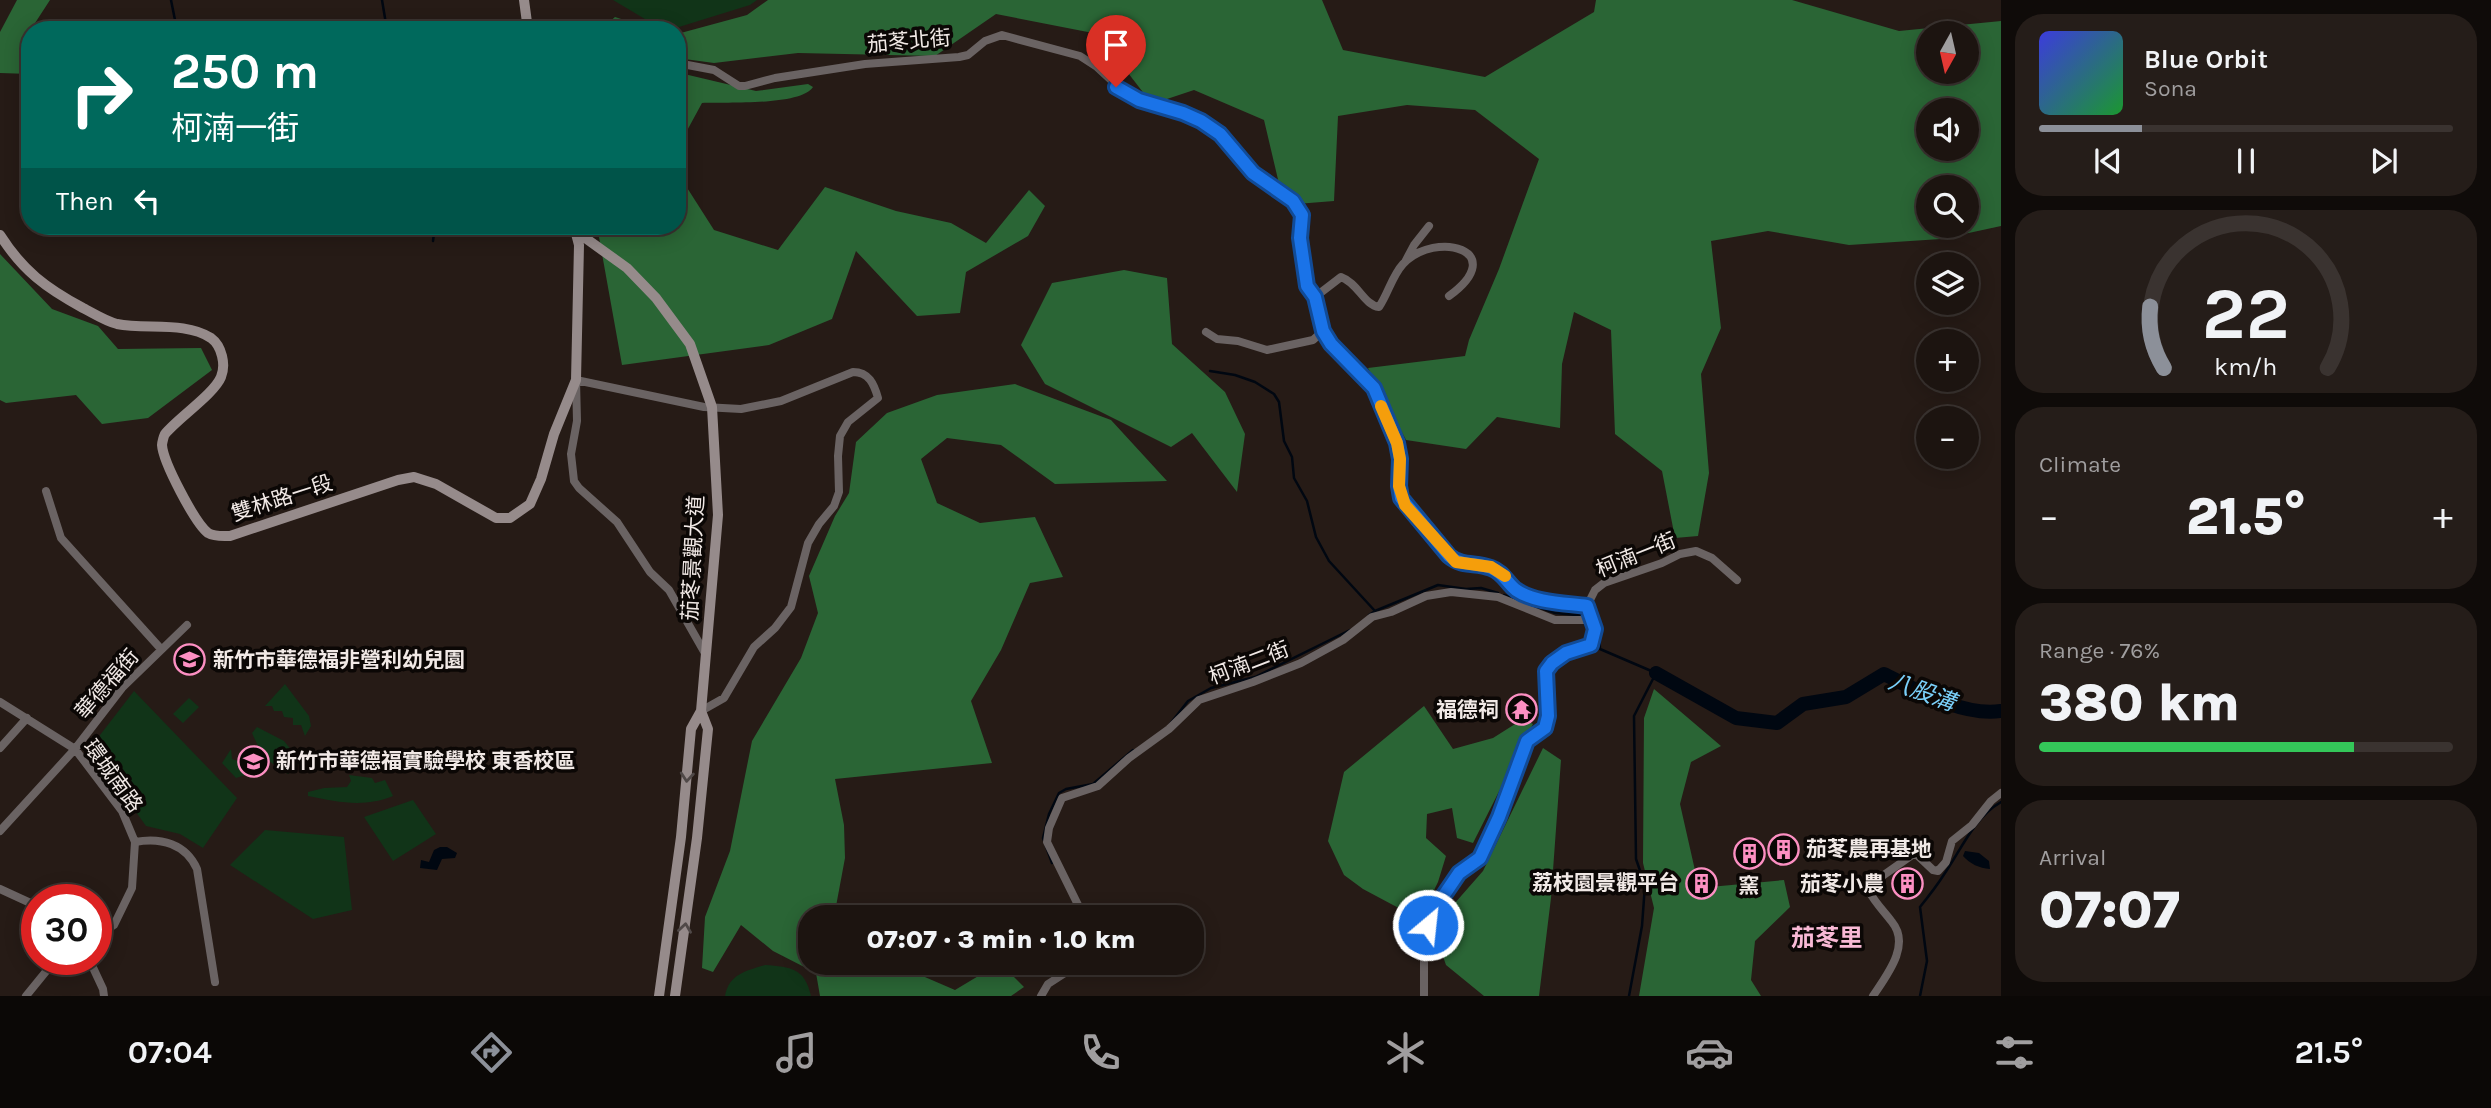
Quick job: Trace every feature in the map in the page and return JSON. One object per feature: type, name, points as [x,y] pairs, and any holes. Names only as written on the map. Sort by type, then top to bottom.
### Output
[{"type":"street","points":[[524,0],[527,21]]},
{"type":"street","name":"茄苳北街","points":[[686,65],[714,70],[738,86],[745,86],[775,78],[865,64],[959,57],[968,55],[985,41],[1003,36],[1080,56],[1124,92],[1158,107],[1193,117],[1220,134],[1253,173],[1293,201],[1302,215],[1302,253],[1307,286],[1315,297],[1323,331],[1331,344],[1374,388],[1397,443],[1401,498],[1456,562],[1491,567],[1506,577],[1515,589],[1534,597],[1587,606]]},
{"type":"street","points":[[1315,297],[1342,277],[1356,286],[1371,305],[1379,307],[1414,245],[1429,226]]},
{"type":"street","name":"雙林路一段","points":[[0,235],[10,252],[41,284],[98,316],[115,323],[166,326],[200,334],[213,339],[221,350],[221,376],[214,387],[164,434],[162,444],[171,472],[184,498],[208,533],[218,537],[230,536],[414,477],[436,484],[496,518],[510,518],[530,504],[576,380]]},
{"type":"street","points":[[576,235],[579,245],[577,421],[571,454],[573,481],[617,522],[650,572],[669,590],[705,655]]},
{"type":"street","name":"茄苳景觀大道","points":[[583,235],[626,268],[656,299],[690,344],[712,407],[718,515],[701,711],[691,729],[681,837],[659,996]]},
{"type":"street","points":[[1405,262],[1426,250],[1442,247],[1469,253],[1471,277],[1465,285],[1449,296]]},
{"type":"street","points":[[1206,332],[1217,339],[1238,341],[1267,350],[1313,340],[1323,331]]},
{"type":"street","points":[[576,380],[712,407],[741,408],[771,404],[853,372],[867,376],[875,386],[878,397],[876,402],[848,422],[840,436],[839,492],[834,506],[808,543],[791,607],[775,628],[754,647],[724,698],[701,711]]},
{"type":"street","points":[[46,491],[61,538],[161,649]]},
{"type":"street","name":"柯湳一街","points":[[1424,996],[1428,925],[1459,873],[1480,858],[1499,817],[1527,741],[1545,728],[1548,716],[1546,671],[1566,653],[1591,645],[1595,629],[1587,606],[1595,590],[1604,583],[1680,554],[1696,551],[1712,558],[1737,580]]},
{"type":"street","name":"柯湳二街","points":[[1078,905],[1047,842],[1049,828],[1062,798],[1098,786],[1129,758],[1169,729],[1199,700],[1301,663],[1343,640],[1372,617],[1391,612],[1436,592],[1498,597],[1555,620],[1590,620]]},
{"type":"street","name":"華德福街","points":[[0,831],[75,749],[122,688],[187,625]]},
{"type":"street","name":"環城南路","points":[[0,702],[75,749],[122,811],[135,842],[132,888],[112,926]]},
{"type":"street","name":"茄苳景觀大道","points":[[675,996],[698,838],[708,729],[701,711]]},
{"type":"street","points":[[0,748],[27,718]]},
{"type":"street","points":[[1873,996],[1896,955],[1900,935],[1895,924],[1868,891],[1871,884],[1915,853],[1933,870],[1938,871],[1946,862],[1952,841],[1972,825],[2001,793]]},
{"type":"street","points":[[135,842],[151,839],[169,843],[191,855],[197,869],[215,982]]},
{"type":"street","points":[[0,889],[21,899]]},
{"type":"street","points":[[26,996],[43,975]]},
{"type":"street","points":[[96,975],[104,996]]},
{"type":"street","points":[[1041,996],[1048,984],[1062,975]]},
{"type":"green space","points":[[17,0],[50,0],[36,21],[21,21],[21,74],[0,73],[0,32]]},
{"type":"green space","points":[[613,0],[757,0],[750,5],[686,25],[686,21],[648,21]]},
{"type":"green space","points":[[768,0],[1322,0],[1343,50],[1485,77],[1594,12],[1596,0],[1792,0],[1899,31],[1916,29],[1916,84],[1979,84],[1979,23],[2001,21],[2001,226],[1979,231],[1979,175],[1916,175],[1916,238],[1946,238],[1849,245],[1768,231],[1711,241],[1721,328],[1701,374],[1709,473],[1698,536],[1675,538],[1662,471],[1615,434],[1611,330],[1574,312],[1562,364],[1560,428],[1497,417],[1466,449],[1406,440],[1368,368],[1465,356],[1539,159],[1475,110],[1407,105],[1338,116],[1334,201],[1284,205],[1264,120],[1194,90],[1152,104],[1098,34],[996,14],[935,56],[798,53],[714,63],[686,59],[686,32],[747,15]]},
{"type":"green space","points":[[615,17],[627,21],[610,21]]},
{"type":"green space","points":[[686,74],[756,91],[808,84],[813,87],[806,93],[779,100],[702,103],[686,132]]},
{"type":"green space","points":[[686,186],[714,230],[778,250],[825,187],[896,211],[951,223],[986,243],[1029,190],[1045,206],[1028,236],[966,272],[960,313],[917,316],[856,251],[832,319],[769,345],[622,365],[599,235],[686,235]]},
{"type":"green space","points":[[0,254],[52,309],[98,326],[118,349],[201,348],[212,370],[148,418],[102,424],[76,395],[6,403],[0,400]]},
{"type":"green space","points":[[1124,270],[1167,278],[1172,344],[1225,392],[1245,434],[1237,492],[1192,433],[1171,447],[1045,384],[1021,345],[1052,283]]},
{"type":"green space","points":[[1015,384],[1111,420],[1167,481],[1055,484],[1001,445],[947,438],[921,459],[937,503],[980,523],[1035,517],[1063,577],[1030,583],[1001,650],[971,701],[992,763],[835,779],[844,825],[845,858],[836,905],[798,905],[798,964],[773,951],[741,925],[713,972],[702,968],[705,917],[730,851],[752,741],[801,658],[818,613],[809,576],[835,516],[849,493],[856,442],[887,413],[937,395]]},
{"type":"green space","points":[[285,684],[309,716],[311,726],[305,736],[301,725],[293,725],[293,718],[284,717],[282,711],[274,711],[272,706],[265,706]]},
{"type":"green space","points":[[1654,689],[1721,746],[1691,762],[1680,804],[1699,888],[1784,880],[1790,907],[1755,941],[1751,980],[1761,996],[1639,996],[1654,908],[1643,863],[1644,718]]},
{"type":"green space","points":[[134,691],[237,798],[203,848],[180,834],[146,826],[90,748]]},
{"type":"green space","points":[[189,698],[199,707],[183,723],[173,714]]},
{"type":"green space","points":[[1424,706],[1453,749],[1493,738],[1523,719],[1533,724],[1473,843],[1457,838],[1452,808],[1427,814],[1426,838],[1446,856],[1438,882],[1415,929],[1408,913],[1363,889],[1344,875],[1328,841],[1344,772]]},
{"type":"green space","points":[[257,727],[284,741],[301,762],[288,774],[270,762],[262,752],[252,733]]},
{"type":"green space","points":[[1543,748],[1561,760],[1551,898],[1539,996],[1484,996],[1446,965],[1433,928],[1483,871]]},
{"type":"green space","points":[[231,749],[232,759],[238,761],[241,767],[255,772],[236,778],[222,763]]},
{"type":"green space","points":[[349,775],[372,778],[375,783],[385,780],[393,796],[361,803],[308,796],[308,792],[324,788],[347,787],[351,781]]},
{"type":"green space","points":[[413,800],[436,834],[393,861],[364,817]]},
{"type":"green space","points":[[265,830],[344,837],[352,910],[313,919],[230,865]]},
{"type":"green space","points":[[765,965],[789,968],[802,975],[811,996],[725,996],[734,978]]},
{"type":"green space","points":[[816,975],[920,975],[955,990],[980,975],[1012,975],[1024,987],[1011,996],[820,996]]},
{"type":"shaded area","points":[[447,847],[457,853],[455,858],[442,859],[437,870],[420,868],[421,860],[429,862],[434,850]]},
{"type":"shaded area","points":[[1965,851],[1979,853],[1989,861],[1990,869],[1978,867],[1969,861],[1963,856]]},
{"type":"waterway","points":[[171,0],[175,21]]},
{"type":"waterway","points":[[382,0],[386,21]]},
{"type":"waterway","points":[[433,241],[434,235]]},
{"type":"waterway","points":[[1210,371],[1255,382],[1274,394],[1279,402],[1284,441],[1292,457],[1294,478],[1307,501],[1316,537],[1329,561],[1375,611]]},
{"type":"waterway","points":[[1369,615],[1438,585],[1481,588],[1498,593]]},
{"type":"waterway","points":[[1504,595],[1555,613],[1598,617],[1600,649],[1656,673],[1634,716],[1636,859],[1645,885],[1642,926],[1629,996]]},
{"type":"waterway","points":[[1170,724],[1188,701],[1211,688],[1255,677],[1350,630]]},
{"type":"waterway","name":"八股溝","points":[[1656,673],[1736,718],[1777,723],[1803,704],[1846,697],[1884,674],[1956,706],[1987,712],[2001,711]]},
{"type":"waterway","points":[[1052,863],[1043,838],[1049,814],[1059,793],[1093,784],[1133,750]]},
{"type":"waterway","points":[[1920,996],[1927,961],[1920,907],[1975,826],[2001,802]]},
{"type":"slow traffic","points":[[1381,406],[1397,443],[1400,459],[1399,486],[1405,505],[1456,562],[1491,567],[1505,576]]},
{"type":"place","name":"新竹市華德福非營利幼兒園","points":[[190,660]]},
{"type":"place","name":"福德祠","points":[[1522,710]]},
{"type":"place","name":"新竹市華德福實驗學校 東香校區","points":[[253,761]]},
{"type":"place","name":"茄苳農再基地","points":[[1783,849]]},
{"type":"place","name":"窯","points":[[1749,854]]},
{"type":"place","name":"荔枝園景觀平台","points":[[1702,883]]},
{"type":"place","name":"茄苳小農","points":[[1907,884]]},
{"type":"district","name":"茄苳里","points":[[1827,938]]},
{"type":"route","points":[[1116,87],[1139,100],[1201,121],[1220,134],[1253,173],[1293,201],[1302,215],[1300,238],[1307,286],[1315,297],[1323,331],[1331,344],[1374,388],[1397,443],[1401,498],[1449,556],[1456,562],[1491,567],[1506,577],[1515,589],[1534,597],[1587,606],[1595,629],[1591,645],[1566,653],[1546,671],[1545,683],[1549,699],[1545,728],[1527,741],[1499,817],[1480,858],[1459,873],[1428,925]]}]
